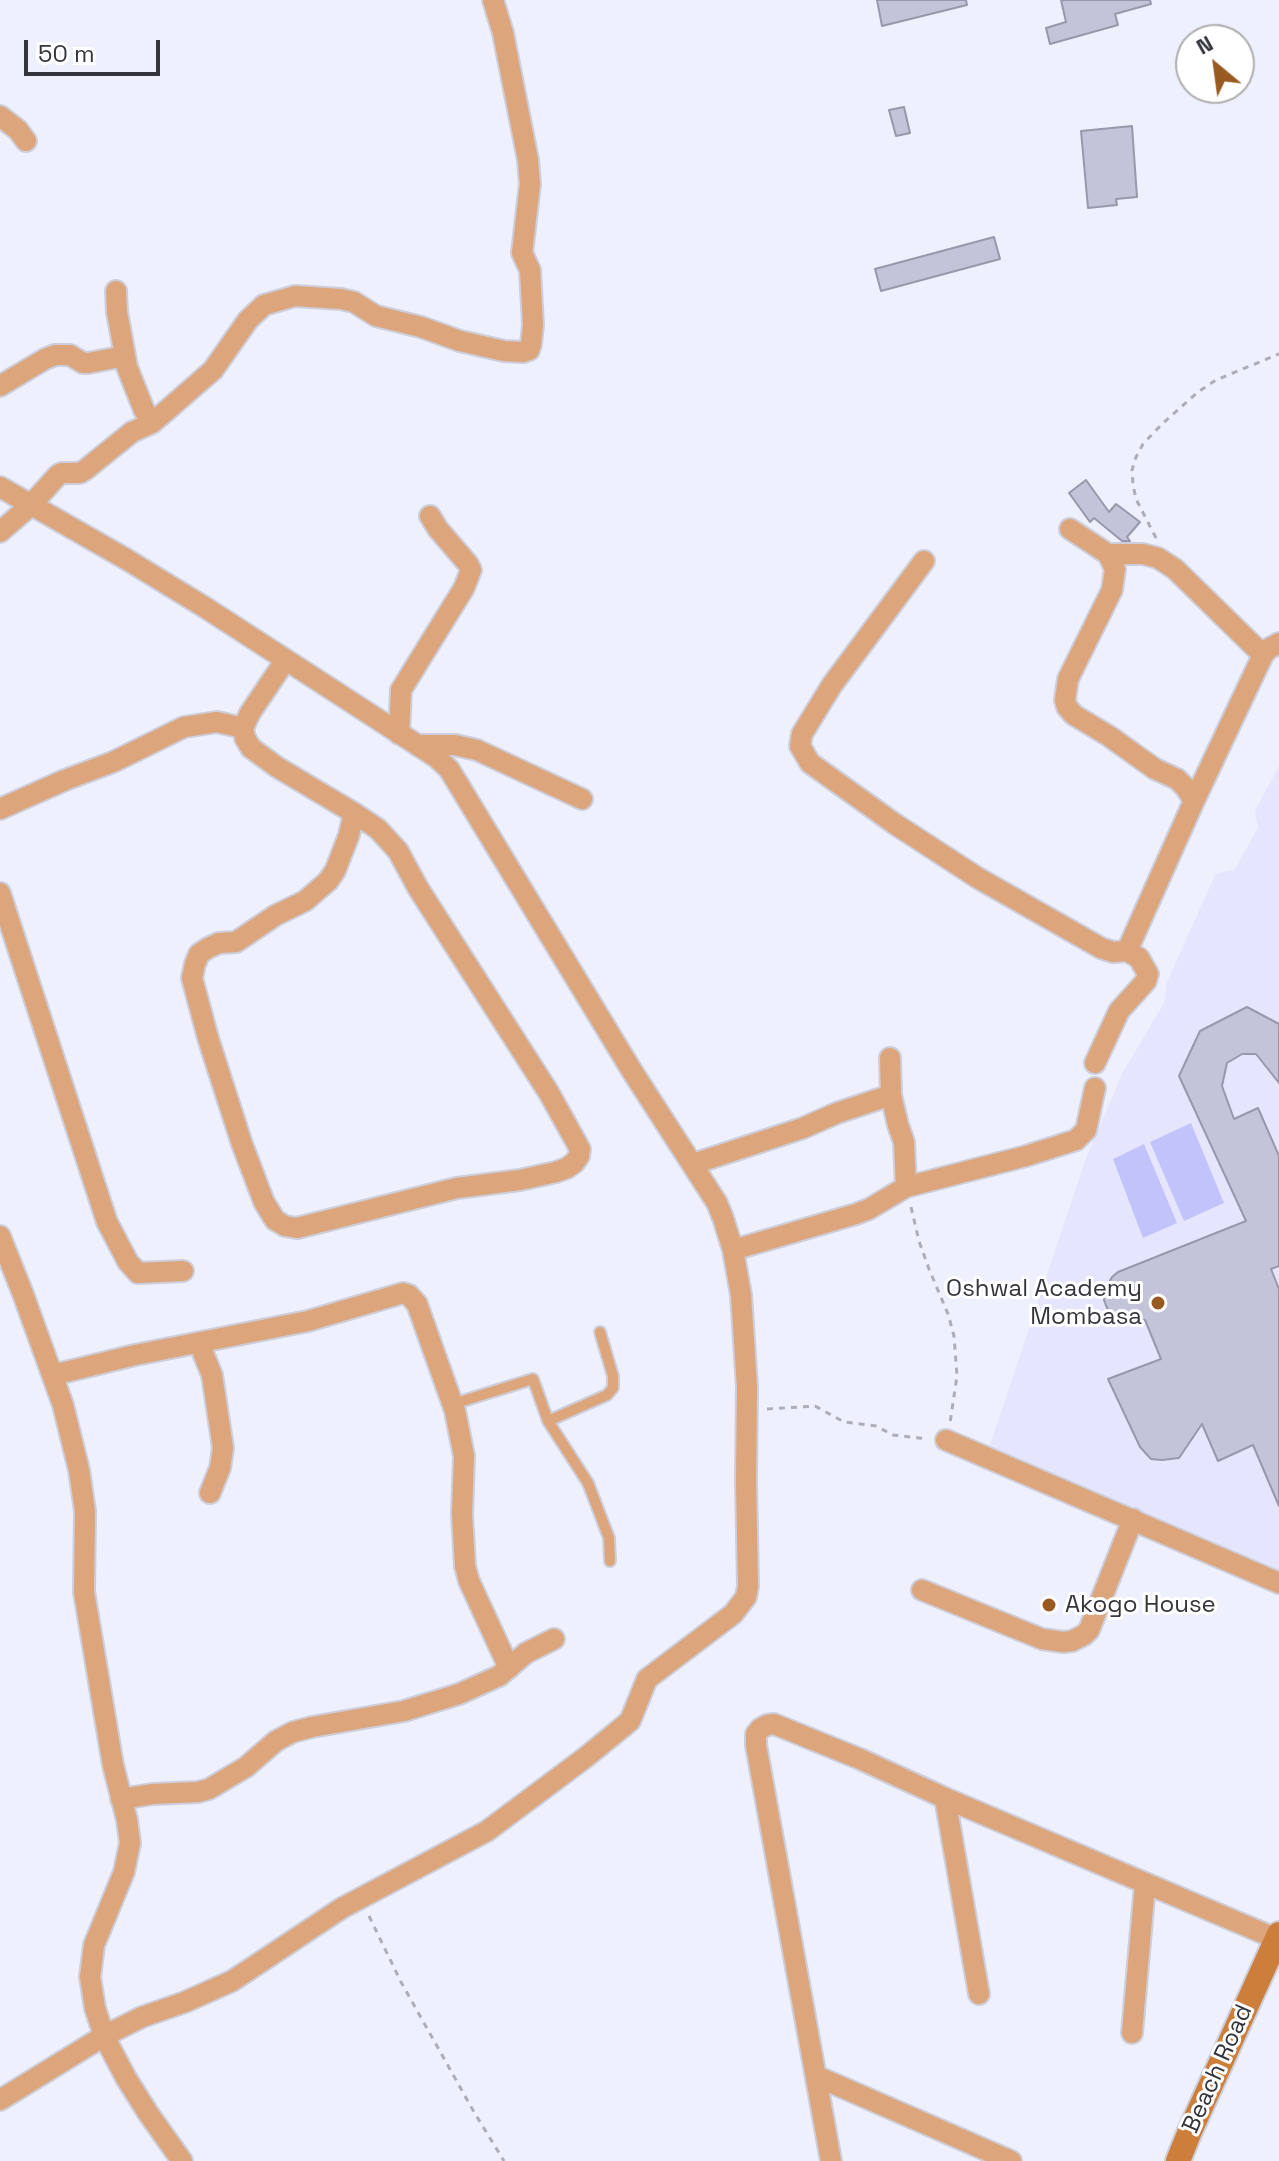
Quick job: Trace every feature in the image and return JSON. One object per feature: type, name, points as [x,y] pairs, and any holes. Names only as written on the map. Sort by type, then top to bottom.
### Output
[{"type":"main road","name":"Beach Road","points":[[1178,2161],[1278,1936]]},
{"type":"street","points":[[0,532],[31,505],[58,475],[80,473],[132,432],[152,423],[213,370],[257,310],[264,305],[295,296],[341,299],[354,302],[376,316],[460,341],[504,351],[529,350],[533,325],[530,270],[522,253],[530,184],[528,160],[503,33],[493,0]]},
{"type":"street","points":[[0,116],[26,141]]},
{"type":"street","points":[[116,291],[125,356],[135,389],[152,423]]},
{"type":"street","points":[[0,386],[55,355],[70,355],[83,363],[125,356]]},
{"type":"street","points":[[0,487],[206,608],[436,757],[449,769],[632,1071],[717,1203],[733,1250],[741,1295],[747,1387],[748,1586],[742,1605],[647,1679],[630,1721],[487,1831],[361,1898],[232,1981],[142,2017],[104,2036],[0,2100]]},
{"type":"street","points":[[399,734],[401,690],[464,588],[471,570],[430,516]]},
{"type":"street","points":[[1070,529],[1108,554],[1115,569],[1112,590],[1068,679],[1067,707],[1074,715],[1148,764],[1177,779],[1194,801]]},
{"type":"street","points":[[1108,554],[1143,554],[1158,558],[1271,649],[1194,801],[1127,951]]},
{"type":"street","points":[[924,561],[832,685],[802,734],[799,741],[801,750],[810,763],[858,798],[978,878],[1101,948],[1113,952],[1127,951],[1139,958],[1148,974],[1146,981],[1119,1011],[1095,1063]]},
{"type":"street","points":[[285,661],[243,728],[251,748],[277,767],[354,813],[378,829],[398,851],[418,888],[549,1093],[580,1149],[579,1156],[567,1168],[556,1172],[457,1188],[297,1228],[275,1220],[264,1202],[242,1144],[192,978],[199,954],[219,943],[236,942],[318,891],[335,871],[354,813]]},
{"type":"street","points":[[0,809],[113,762],[184,727],[217,722],[243,728]]},
{"type":"street","points":[[417,745],[455,745],[477,750],[582,799]]},
{"type":"street","points":[[0,893],[107,1222],[128,1262],[138,1273],[183,1271]]},
{"type":"street","points":[[890,1058],[891,1095],[904,1142],[906,1187]]},
{"type":"street","points":[[733,1250],[856,1214],[906,1187],[1076,1140],[1086,1130],[1095,1088]]},
{"type":"street","points":[[693,1164],[891,1095]]},
{"type":"street","points":[[0,1236],[53,1375],[79,1470],[85,1511],[84,1592],[113,1765],[130,1843],[124,1872],[94,1945],[90,1977],[95,2008],[104,2036],[126,2078],[182,2161]]},
{"type":"street","points":[[53,1375],[135,1355],[308,1321],[403,1293],[412,1297],[453,1404],[464,1456],[462,1514],[465,1566],[509,1668]]},
{"type":"street","points":[[199,1343],[212,1375],[223,1448],[220,1468],[210,1493]]},
{"type":"street","points":[[946,1440],[1279,1583]]},
{"type":"street","points":[[922,1590],[1042,1639],[1072,1641],[1089,1630],[1133,1519]]},
{"type":"street","points":[[121,1799],[209,1789],[246,1767],[276,1741],[293,1732],[404,1711],[480,1685],[509,1668],[534,1647],[554,1639]]},
{"type":"street","points":[[831,2161],[757,1753],[756,1734],[760,1729],[774,1724],[1145,1884],[1278,1936]]},
{"type":"street","points":[[945,1798],[979,1994]]},
{"type":"street","points":[[1132,2033],[1145,1884]]},
{"type":"street","points":[[816,2076],[1011,2161]]},
{"type":"lane","points":[[548,1421],[607,1395],[613,1388],[613,1376],[600,1332]]},
{"type":"lane","points":[[453,1404],[533,1379],[548,1421],[588,1483],[609,1538],[610,1561]]},
{"type":"path","points":[[1175,569],[1136,499],[1132,470],[1136,457],[1143,444],[1162,424],[1198,392],[1216,380],[1279,354]]},
{"type":"path","points":[[746,1410],[815,1406],[841,1421],[876,1426],[893,1435],[946,1440],[957,1376],[954,1336],[919,1241],[906,1187]]},
{"type":"path","points":[[361,1898],[401,1982],[504,2161]]},
{"type":"shaded area","name":"Oshwal Academy Mombasa","points":[[1279,766],[1279,1575],[989,1448],[1086,1158],[1123,1072],[1164,1003],[1167,982],[1216,873],[1234,870],[1258,828],[1255,810]]},
{"type":"shaded area","points":[[1191,1123],[1224,1203],[1184,1221],[1150,1142]]},
{"type":"shaded area","points":[[1144,1144],[1177,1223],[1143,1238],[1113,1159]]},
{"type":"building","points":[[877,0],[966,0],[967,5],[882,26]]},
{"type":"building","points":[[1061,0],[1150,0],[1151,4],[1115,14],[1118,25],[1050,44],[1046,28],[1066,22]]},
{"type":"building","points":[[904,107],[910,133],[896,136],[889,110]]},
{"type":"building","points":[[1132,126],[1137,197],[1116,199],[1117,205],[1088,208],[1081,131]]},
{"type":"building","points":[[994,237],[1000,259],[881,291],[875,269]]},
{"type":"building","points":[[1086,480],[1109,512],[1116,504],[1140,522],[1127,537],[1130,541],[1122,541],[1094,518],[1090,522],[1069,493]]},
{"type":"building","points":[[1247,1007],[1279,1024],[1279,1083],[1256,1054],[1242,1054],[1227,1063],[1222,1086],[1234,1119],[1258,1108],[1279,1156],[1279,1266],[1271,1269],[1279,1289],[1279,1506],[1253,1445],[1218,1461],[1202,1424],[1179,1458],[1151,1459],[1140,1447],[1108,1379],[1161,1359],[1145,1320],[1126,1323],[1118,1320],[1107,1308],[1104,1291],[1112,1277],[1246,1221],[1179,1076],[1200,1031]]},
{"type":"place","name":"Oshwal Academy Mombasa","points":[[1158,1303]]},
{"type":"place","name":"Akogo House","points":[[1049,1605]]}]
